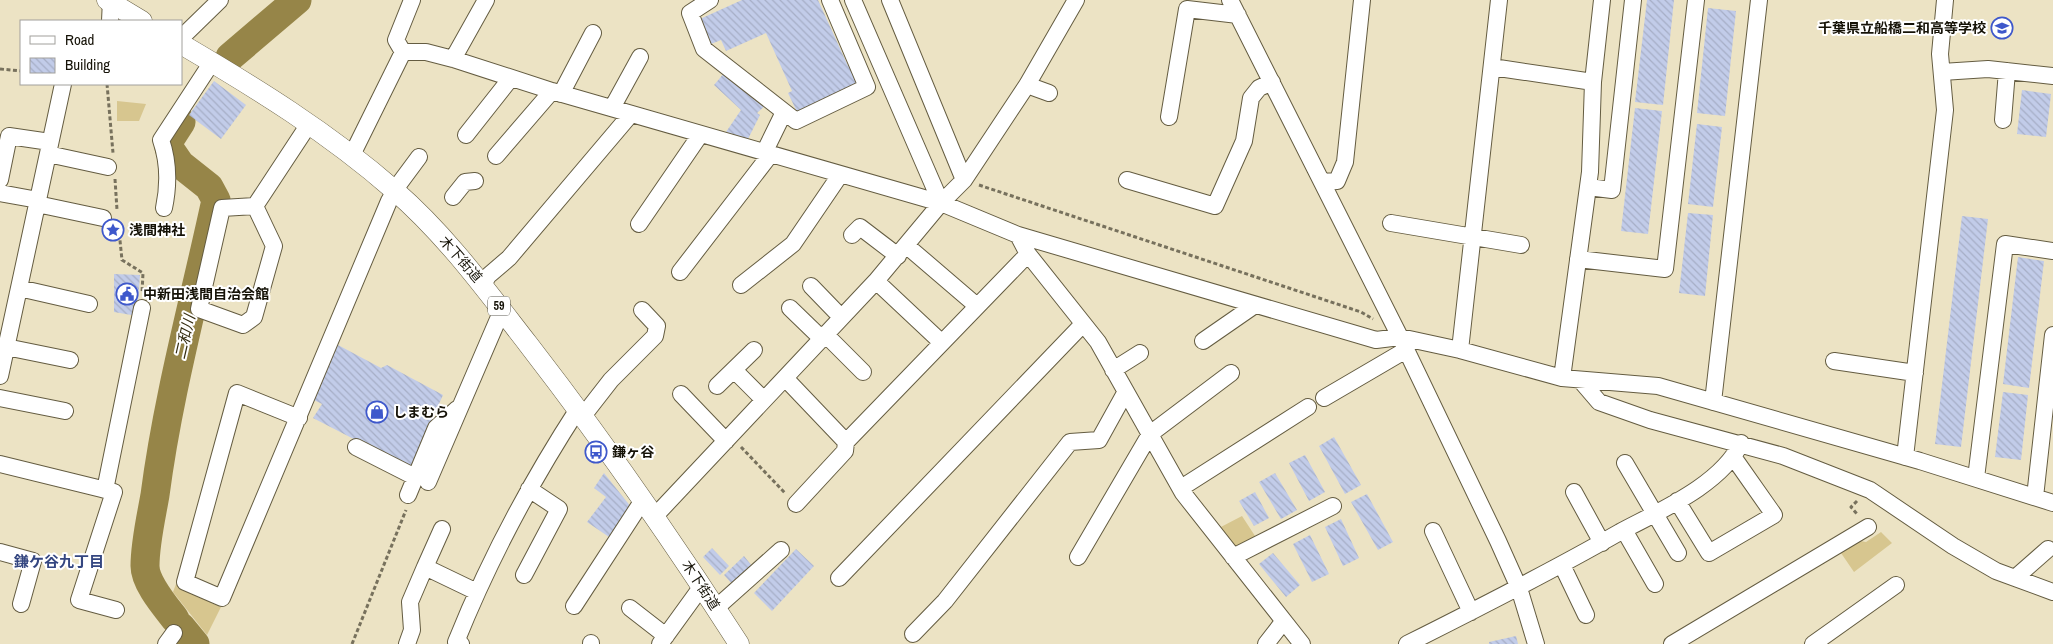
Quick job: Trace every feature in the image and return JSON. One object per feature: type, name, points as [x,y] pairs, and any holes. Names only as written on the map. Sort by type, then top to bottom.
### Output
[{"type":"main road","points":[[110,6],[140,20]]},
{"type":"main road","name":"木下街道","points":[[182,45],[309,124],[352,155],[395,190],[431,225],[483,285],[581,412],[655,516],[739,644]]},
{"type":"street","points":[[182,37],[220,0]]},
{"type":"street","points":[[404,52],[396,40],[412,0]]},
{"type":"street","points":[[453,58],[486,0]]},
{"type":"street","points":[[710,0],[690,13],[704,49],[796,121],[867,87],[830,0]]},
{"type":"street","points":[[853,0],[941,203]]},
{"type":"street","points":[[890,0],[964,180]]},
{"type":"street","points":[[655,516],[876,281],[903,251],[941,203],[964,180],[1027,85],[1076,0]]},
{"type":"street","points":[[1230,0],[1403,343],[1519,588],[1536,644]]},
{"type":"street","points":[[1322,182],[1337,181],[1345,162],[1362,0]]},
{"type":"street","points":[[1460,350],[1499,0]]},
{"type":"street","points":[[1562,378],[1588,186],[1593,82],[1602,0]]},
{"type":"street","points":[[1588,186],[1612,190],[1633,0]]},
{"type":"street","points":[[1578,259],[1665,269],[1696,0]]},
{"type":"street","points":[[1713,402],[1759,0]]},
{"type":"street","points":[[1906,457],[1945,110],[1940,54],[1945,0]]},
{"type":"street","points":[[1169,117],[1187,9],[1238,15]]},
{"type":"street","points":[[496,156],[557,92],[594,33]]},
{"type":"street","points":[[404,52],[426,52],[453,58],[511,78],[700,135],[941,203],[1018,235],[1376,340],[1460,350],[1562,378],[1658,386],[1906,457],[2053,503]]},
{"type":"street","points":[[352,155],[404,52]]},
{"type":"street","points":[[612,108],[640,57]]},
{"type":"street","points":[[164,208],[168,177],[167,158],[162,140],[212,62]]},
{"type":"street","points":[[1492,67],[1593,82]]},
{"type":"street","points":[[1942,72],[1988,69],[2053,76]]},
{"type":"street","points":[[2003,120],[2007,71]]},
{"type":"street","points":[[466,134],[511,78]]},
{"type":"street","points":[[1127,180],[1215,206],[1244,141],[1251,98],[1259,88],[1272,82]]},
{"type":"street","points":[[0,376],[6,347],[7,308],[19,288],[63,85]]},
{"type":"street","points":[[1027,85],[1049,93]]},
{"type":"street","points":[[680,272],[767,154],[784,112]]},
{"type":"street","points":[[483,285],[488,276],[508,258],[631,114]]},
{"type":"street","points":[[254,206],[309,124]]},
{"type":"street","points":[[638,224],[700,135]]},
{"type":"street","points":[[0,180],[9,136],[112,167]]},
{"type":"street","points":[[299,418],[237,394],[185,582],[222,598],[299,418],[395,190],[419,156]]},
{"type":"street","points":[[741,285],[793,244],[840,175]]},
{"type":"street","points":[[453,198],[465,182],[475,181]]},
{"type":"street","points":[[0,193],[103,218]]},
{"type":"street","points":[[254,206],[274,246],[254,318],[243,325],[199,309],[222,208],[254,206]]},
{"type":"street","points":[[1391,223],[1521,245]]},
{"type":"street","points":[[852,235],[860,227],[903,251],[977,306]]},
{"type":"street","points":[[1018,235],[1028,254],[1098,342],[1125,393],[1181,488],[1283,622],[1302,644]]},
{"type":"street","points":[[1976,478],[2005,244],[2053,251]]},
{"type":"street","points":[[796,504],[845,451],[846,442],[1028,254]]},
{"type":"street","points":[[876,281],[942,342]]},
{"type":"street","points":[[811,286],[841,317]]},
{"type":"street","points":[[19,288],[89,304]]},
{"type":"street","points":[[1203,341],[1255,305]]},
{"type":"street","points":[[105,490],[142,308]]},
{"type":"street","points":[[790,308],[863,372]]},
{"type":"street","points":[[408,495],[422,480],[436,428],[462,404],[502,310]]},
{"type":"street","points":[[461,644],[456,642],[476,592],[529,490],[581,412],[655,336],[657,326],[642,310]]},
{"type":"street","points":[[839,578],[1083,324]]},
{"type":"street","points":[[2035,497],[2053,335]]},
{"type":"street","points":[[1324,398],[1403,343]]},
{"type":"street","points":[[6,347],[70,360]]},
{"type":"street","points":[[717,386],[754,350]]},
{"type":"street","points":[[1113,370],[1140,353]]},
{"type":"street","points":[[1834,361],[1915,373]]},
{"type":"street","points":[[734,370],[764,400]]},
{"type":"street","points":[[1078,557],[1150,434],[1231,373]]},
{"type":"street","points":[[784,378],[846,442]]},
{"type":"street","points":[[1581,381],[1598,402],[1738,451],[1783,456],[1870,490],[1953,546],[1996,571],[2053,592]]},
{"type":"street","points":[[913,634],[945,600],[1070,442],[1099,440],[1125,393]]},
{"type":"street","points":[[681,394],[728,439]]},
{"type":"street","points":[[0,398],[65,411]]},
{"type":"street","points":[[1181,488],[1308,407]]},
{"type":"street","points":[[356,447],[422,480]]},
{"type":"street","points":[[1407,644],[1519,588],[1677,501],[1706,482],[1738,451]]},
{"type":"street","points":[[1677,501],[1709,553],[1774,514],[1738,451]]},
{"type":"street","points":[[1625,463],[1678,553]]},
{"type":"street","points":[[0,464],[114,492],[79,600],[116,610]]},
{"type":"street","points":[[524,575],[558,510],[529,490]]},
{"type":"street","points":[[1574,492],[1602,543]]},
{"type":"street","points":[[574,606],[643,500]]},
{"type":"street","points":[[1234,557],[1333,506]]},
{"type":"street","points":[[1672,644],[1868,527]]},
{"type":"street","points":[[410,637],[410,602],[442,529]]},
{"type":"street","points":[[1624,530],[1655,584]]},
{"type":"street","points":[[1432,531],[1471,612]]},
{"type":"street","points":[[2015,578],[2048,549]]},
{"type":"street","points":[[716,608],[782,550]]},
{"type":"street","points":[[0,552],[33,561],[21,604]]},
{"type":"street","points":[[1562,565],[1586,615]]},
{"type":"street","points":[[425,567],[476,592]]},
{"type":"street","points":[[1813,644],[1896,585]]},
{"type":"street","points":[[630,608],[663,640],[702,586]]},
{"type":"street","points":[[1266,644],[1283,622]]},
{"type":"path","points":[[0,69],[20,71]]},
{"type":"path","points":[[107,85],[112,167],[122,260],[143,273],[142,308]]},
{"type":"path","points":[[964,180],[1361,312],[1403,343]]},
{"type":"path","points":[[728,439],[796,504]]},
{"type":"path","points":[[1868,527],[1851,507],[1870,490]]},
{"type":"path","points":[[352,644],[409,503],[408,495]]},
{"type":"shaded area","points":[[117,101],[146,104],[139,121],[117,121]]},
{"type":"shaded area","points":[[1242,516],[1257,539],[1245,545],[1235,545],[1226,540],[1217,529]]},
{"type":"shaded area","points":[[1881,532],[1892,543],[1854,572],[1841,553],[1860,541],[1866,542]]},
{"type":"shaded area","points":[[176,584],[212,600],[211,603],[221,607],[207,635],[173,592]]},
{"type":"building","points":[[742,0],[818,0],[848,66],[851,65],[859,83],[797,112],[788,93],[792,91],[766,33],[726,51],[721,40],[711,44],[700,19]]},
{"type":"building","points":[[1647,0],[1674,0],[1663,105],[1635,102]]},
{"type":"building","points":[[1708,8],[1736,11],[1725,116],[1697,113]]},
{"type":"building","points":[[725,72],[766,105],[757,113],[760,115],[748,139],[726,132],[741,110],[714,85]]},
{"type":"building","points":[[214,81],[246,105],[221,139],[189,115]]},
{"type":"building","points":[[2022,90],[2051,94],[2046,137],[2017,134]]},
{"type":"building","points":[[1635,108],[1662,111],[1648,234],[1621,231]]},
{"type":"building","points":[[1697,124],[1722,127],[1713,207],[1688,204]]},
{"type":"building","points":[[1688,213],[1713,215],[1705,296],[1679,293]]},
{"type":"building","points":[[1962,216],[1988,219],[1961,447],[1935,444]]},
{"type":"building","points":[[2018,257],[2044,261],[2029,388],[2003,384]]},
{"type":"building","points":[[114,274],[140,275],[137,316],[114,312]]},
{"type":"building","points":[[338,345],[381,368],[387,365],[443,395],[410,468],[313,418],[322,404],[312,399]]},
{"type":"building","points":[[2003,392],[2028,395],[2021,460],[1995,457]]},
{"type":"building","points":[[1334,437],[1361,485],[1345,494],[1319,446]]},
{"type":"building","points":[[1305,455],[1325,492],[1309,501],[1289,463]]},
{"type":"building","points":[[604,473],[631,507],[609,537],[587,522],[606,497],[594,488]]},
{"type":"building","points":[[1275,473],[1297,510],[1281,519],[1259,482]]},
{"type":"building","points":[[1255,492],[1269,518],[1254,526],[1239,501]]},
{"type":"building","points":[[1367,494],[1393,542],[1378,550],[1351,502]]},
{"type":"building","points":[[1341,519],[1359,558],[1343,566],[1325,527]]},
{"type":"building","points":[[1310,535],[1329,574],[1312,582],[1293,544]]},
{"type":"building","points":[[712,548],[729,566],[720,575],[703,557]]},
{"type":"building","points":[[796,549],[814,566],[772,611],[754,593]]},
{"type":"building","points":[[1273,553],[1300,585],[1286,597],[1259,564]]},
{"type":"building","points":[[744,556],[752,566],[733,585],[724,575]]},
{"type":"building","points":[[1516,636],[1518,644],[1489,644],[1489,642]]},
{"type":"waterway","name":"二和川","points":[[230,57],[297,0]]},
{"type":"waterway","name":"二和川","points":[[175,619],[148,580],[145,566],[146,548],[174,384],[216,200],[209,187],[180,164],[169,148],[170,139],[181,122]]},
{"type":"waterway","name":"二和川","points":[[181,627],[195,644]]},
{"type":"place","name":"千葉県立船橋二和高等学校","points":[[2002,28]]},
{"type":"place","name":"浅間神社","points":[[113,230]]},
{"type":"place","name":"中新田浅間自治会館","points":[[127,294]]},
{"type":"place","name":"しまむら","points":[[377,412]]},
{"type":"place","name":"鎌ヶ谷","points":[[596,452]]},
{"type":"district","name":"鎌ケ谷九丁目","points":[[59,562]]}]
